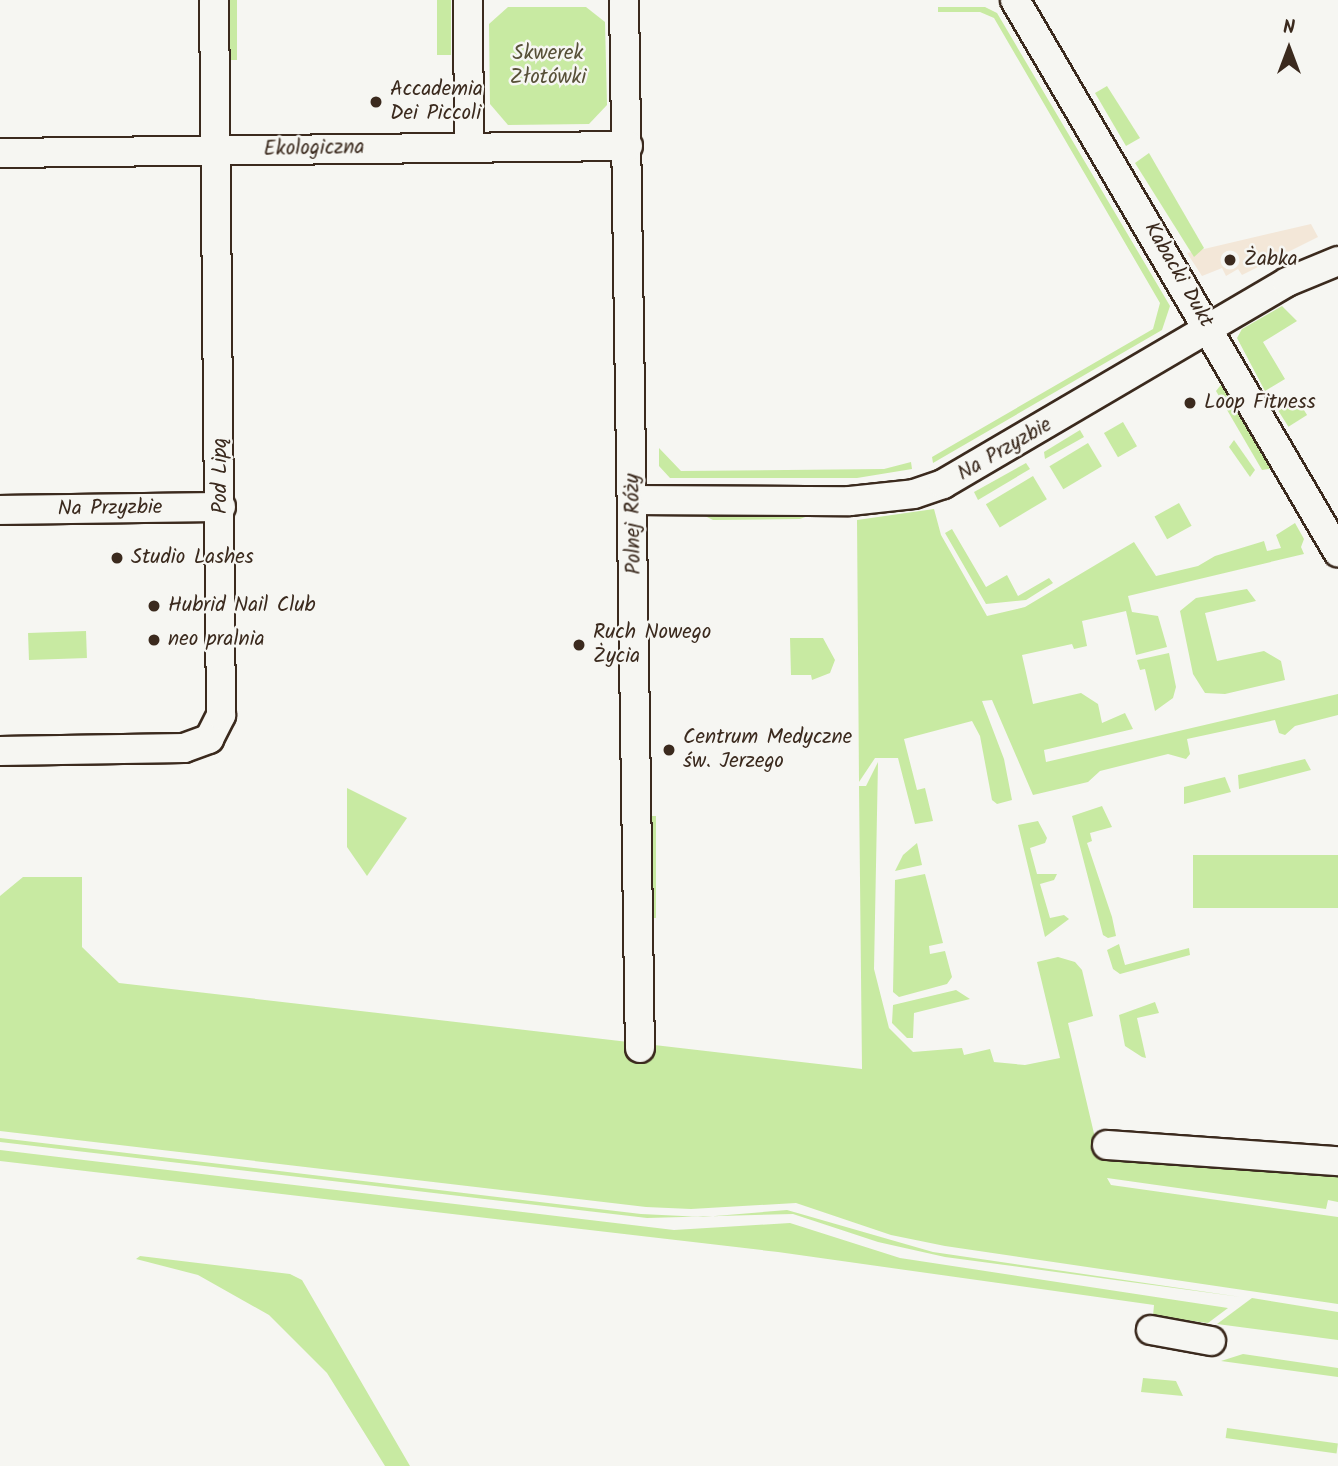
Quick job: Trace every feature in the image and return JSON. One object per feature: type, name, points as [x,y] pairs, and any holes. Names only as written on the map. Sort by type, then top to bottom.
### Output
[{"type":"street","name":"Pod Lipą","points":[[0,751],[184,748],[209,739],[222,706],[218,150],[214,0]]},
{"type":"street","points":[[468,0],[469,147]]},
{"type":"street","name":"Polnej Róży","points":[[624,0],[640,1048]]},
{"type":"street","name":"Kabacki Dukt","points":[[1015,0],[1338,552]]},
{"type":"street","name":"Ekologiczna","points":[[0,153],[628,146]]},
{"type":"street","name":"Na Przyzbie","points":[[633,500],[850,500],[914,494],[960,478],[1287,282],[1338,261]]},
{"type":"street","name":"Na Przyzbie","points":[[0,510],[221,507]]},
{"type":"street","points":[[1107,1145],[1338,1161]]},
{"type":"street","points":[[1151,1330],[1211,1341]]},
{"type":"shaded area","points":[[1311,224],[1318,237],[1242,275],[1238,269],[1226,276],[1222,268],[1202,276],[1187,253]]},
{"type":"green space","points":[[229,0],[237,0],[237,60],[229,60]]},
{"type":"green space","points":[[437,0],[451,0],[451,55],[437,55]]},
{"type":"green space","name":"Skwerek Złotówki","points":[[508,7],[586,7],[605,22],[607,105],[589,124],[508,125],[490,104],[489,24]]},
{"type":"green space","points":[[938,7],[985,7],[997,13],[1170,306],[1162,330],[933,463],[932,457],[1153,329],[1160,303],[994,18],[980,12],[938,12]]},
{"type":"green space","points":[[1107,86],[1140,138],[1126,146],[1095,93]]},
{"type":"green space","points":[[1149,153],[1204,248],[1194,257],[1135,163]]},
{"type":"green space","points":[[1282,306],[1297,321],[1263,342],[1285,379],[1265,391],[1237,338],[1242,329]]},
{"type":"green space","points":[[1224,381],[1276,468],[1262,470],[1216,391]]},
{"type":"green space","points":[[1297,399],[1307,415],[1288,427],[1278,411]]},
{"type":"green space","points":[[1123,422],[1137,446],[1118,457],[1104,433]]},
{"type":"green space","points":[[1080,430],[1084,437],[1045,459],[1044,452]]},
{"type":"green space","points":[[1234,440],[1255,470],[1250,477],[1229,447]]},
{"type":"green space","points":[[1088,443],[1102,466],[1063,489],[1049,466]]},
{"type":"green space","points":[[659,448],[681,471],[884,469],[911,462],[912,469],[857,478],[670,478],[659,466]]},
{"type":"green space","points":[[1026,463],[1030,469],[978,500],[974,492]]},
{"type":"green space","points":[[1033,476],[1047,499],[1000,527],[986,504]]},
{"type":"green space","points":[[1179,503],[1192,526],[1167,539],[1155,517]]},
{"type":"green space","points":[[934,509],[941,535],[987,616],[1025,607],[1134,542],[1156,576],[1198,566],[1215,556],[1264,541],[1267,551],[1281,548],[1276,535],[1295,523],[1304,539],[1301,547],[1304,554],[1128,596],[1132,612],[1158,616],[1167,647],[1136,655],[1126,611],[1082,621],[1087,646],[1074,649],[1072,644],[1022,655],[1033,704],[1081,693],[1098,704],[1102,723],[1125,713],[1133,729],[1044,750],[1046,762],[1338,694],[1338,715],[1295,726],[1285,735],[1279,733],[1275,720],[1187,739],[1190,754],[1186,759],[1168,754],[1100,771],[1088,782],[1033,795],[992,700],[982,701],[1004,759],[1012,800],[997,804],[992,800],[980,736],[972,721],[904,739],[917,790],[925,788],[933,821],[915,824],[898,758],[875,758],[859,782],[857,520]]},
{"type":"green space","points":[[695,511],[821,511],[800,519],[713,520]]},
{"type":"green space","points":[[952,529],[986,587],[1007,575],[1018,596],[1049,578],[1053,583],[1026,600],[986,604],[945,533]]},
{"type":"green space","points":[[1247,589],[1256,601],[1205,613],[1217,661],[1264,651],[1281,661],[1285,680],[1225,694],[1205,693],[1193,674],[1180,611],[1196,598]]},
{"type":"green space","points":[[86,631],[87,658],[29,660],[28,633]]},
{"type":"green space","points":[[790,638],[823,638],[835,660],[830,673],[812,680],[811,675],[791,675]]},
{"type":"green space","points":[[1169,653],[1176,687],[1173,698],[1155,711],[1145,669],[1140,670],[1137,660]]},
{"type":"green space","points":[[1305,759],[1311,770],[1239,789],[1238,775]]},
{"type":"green space","points":[[878,762],[874,969],[889,1028],[913,1052],[962,1048],[964,1055],[990,1049],[994,1062],[1025,1065],[1060,1058],[1037,962],[1058,957],[1075,962],[1082,970],[1093,1016],[1068,1023],[1100,1159],[1338,1174],[1338,1202],[1328,1200],[1326,1209],[1107,1178],[1111,1185],[1338,1217],[1338,1304],[945,1246],[891,1235],[796,1203],[691,1209],[646,1207],[0,1131],[0,896],[23,877],[82,877],[82,947],[119,983],[862,1069],[859,786],[866,786]]},
{"type":"green space","points":[[1225,777],[1231,792],[1184,804],[1184,787]]},
{"type":"green space","points":[[347,788],[407,818],[367,876],[347,847]]},
{"type":"green space","points":[[1102,806],[1112,827],[1090,833],[1092,841],[1087,843],[1112,917],[1116,936],[1108,938],[1103,935],[1072,816]]},
{"type":"green space","points":[[649,816],[656,816],[656,918],[649,918]]},
{"type":"green space","points":[[1038,821],[1047,838],[1045,843],[1030,848],[1037,874],[1057,874],[1054,880],[1040,884],[1050,918],[1064,915],[1069,919],[1045,937],[1018,825]]},
{"type":"green space","points":[[917,843],[922,865],[895,871],[903,855]]},
{"type":"green space","points":[[1193,855],[1338,855],[1338,908],[1193,908]]},
{"type":"green space","points":[[925,874],[943,943],[929,946],[930,954],[945,951],[952,977],[947,984],[899,997],[893,992],[895,880]]},
{"type":"green space","points":[[1119,944],[1125,965],[1189,948],[1190,955],[1120,974],[1113,969],[1107,950]]},
{"type":"green space","points":[[956,990],[970,999],[914,1013],[913,1038],[907,1038],[892,1023],[893,1005]]},
{"type":"green space","points":[[1155,1002],[1159,1013],[1137,1018],[1146,1058],[1125,1046],[1119,1015]]},
{"type":"green space","points":[[0,1138],[641,1214],[696,1217],[647,1218],[0,1142]]},
{"type":"green space","points":[[0,1150],[674,1230],[790,1223],[900,1258],[1228,1308],[1208,1323],[1153,1316],[1154,1305],[778,1252],[0,1161]]},
{"type":"green space","points":[[787,1210],[933,1252],[1241,1297],[945,1257],[878,1242],[793,1214],[713,1216]]},
{"type":"green space","points":[[140,1256],[290,1274],[302,1280],[410,1466],[385,1466],[327,1373],[269,1315],[198,1275],[136,1259]]},
{"type":"green space","points":[[1252,1298],[1338,1312],[1338,1340],[1217,1324]]},
{"type":"green space","points":[[1243,1354],[1338,1368],[1338,1377],[1221,1361]]},
{"type":"green space","points":[[1143,1378],[1176,1381],[1183,1396],[1141,1392]]},
{"type":"green space","points":[[1227,1428],[1338,1444],[1337,1453],[1226,1438]]},
{"type":"place","name":"Accademia Dei Piccoli","points":[[376,102]]},
{"type":"place","name":"Żabka","points":[[1230,260]]},
{"type":"place","name":"Loop Fitness","points":[[1190,403]]},
{"type":"place","name":"Studio Lashes","points":[[117,558]]},
{"type":"place","name":"Hubrid Nail Club","points":[[154,606]]},
{"type":"place","name":"neo pralnia","points":[[154,640]]},
{"type":"place","name":"Ruch Nowego Życia","points":[[579,645]]},
{"type":"place","name":"Centrum Medyczne św. Jerzego","points":[[669,750]]}]
